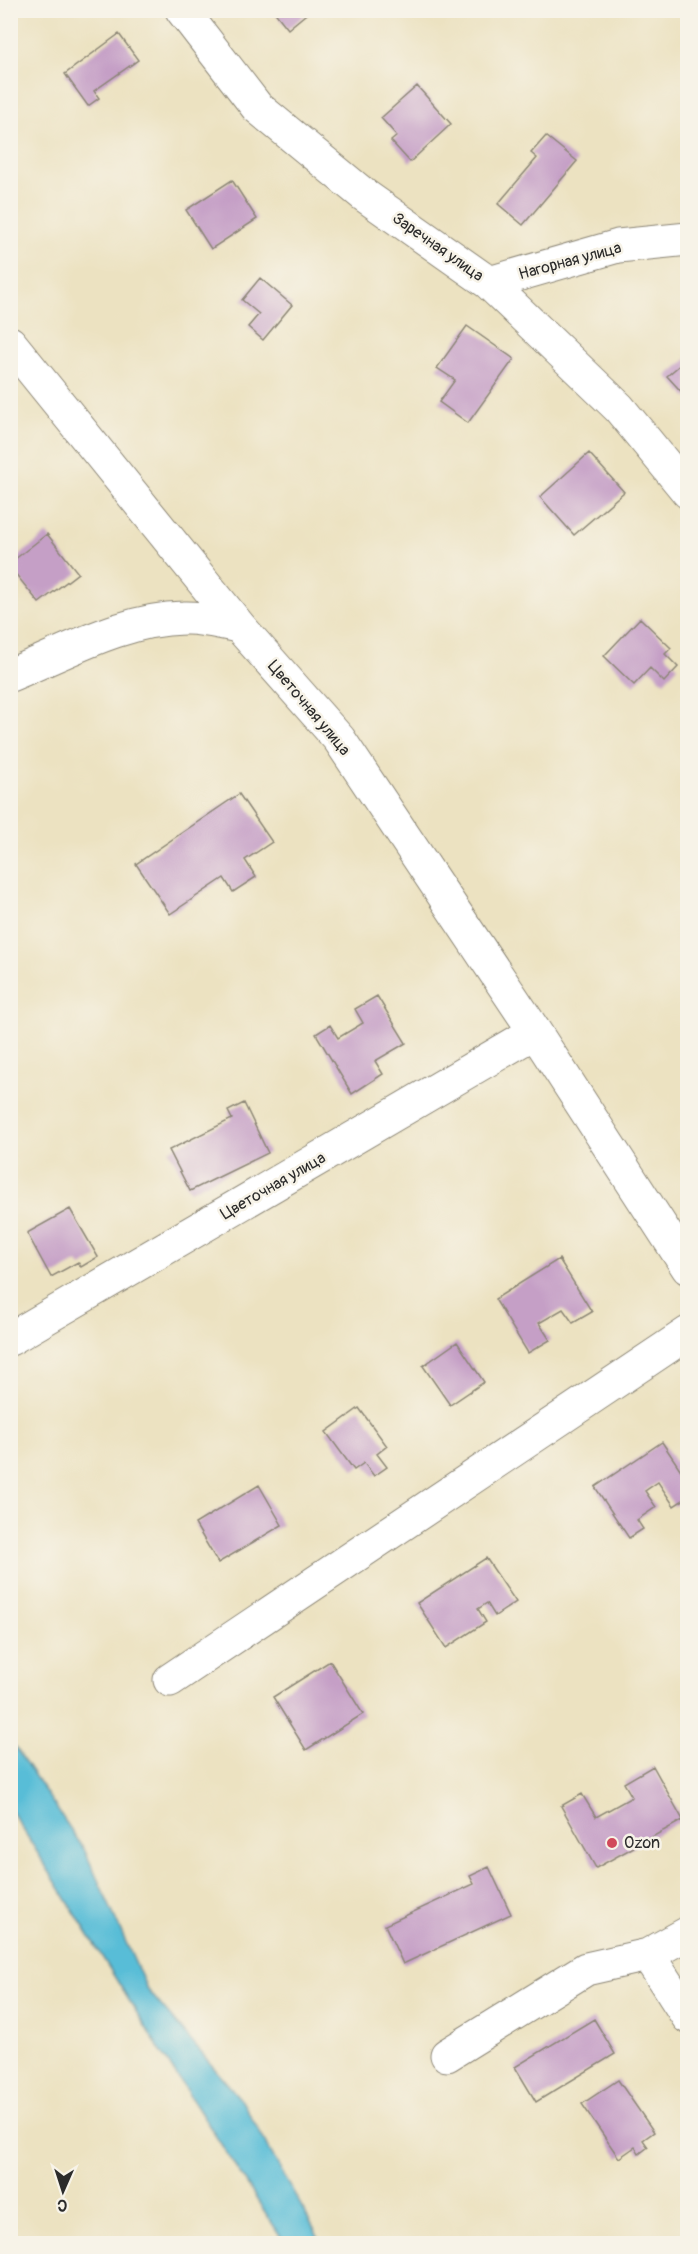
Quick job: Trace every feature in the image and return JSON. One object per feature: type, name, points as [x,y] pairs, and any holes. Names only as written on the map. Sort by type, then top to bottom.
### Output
[{"type":"street","name":"Заречная улица","points":[[182,10],[257,107],[364,195],[489,283],[619,408],[687,492]]},
{"type":"street","name":"Нагорная улица","points":[[489,283],[618,246],[687,239]]},
{"type":"street","name":"Цветочная улица","points":[[10,343],[239,626],[339,739],[535,1032],[687,1268]]},
{"type":"street","points":[[10,675],[134,625],[185,618],[239,626]]},
{"type":"street","name":"Цветочная улица","points":[[10,1339],[535,1032]]},
{"type":"street","points":[[170,1680],[687,1333]]},
{"type":"street","points":[[447,2055],[586,1969],[648,1955],[687,1933]]},
{"type":"street","points":[[648,1955],[687,2017]]},
{"type":"water","points":[[11,1741],[84,1849],[147,1989],[242,2101],[322,2243],[285,2243],[160,2050],[11,1810]]},
{"type":"building","points":[[273,10],[311,10],[288,29]]},
{"type":"building","points":[[119,34],[138,60],[94,91],[99,98],[88,106],[65,74]]},
{"type":"building","points":[[417,86],[451,124],[410,162],[391,141],[397,136],[381,118]]},
{"type":"building","points":[[546,136],[577,161],[523,225],[498,204],[537,158],[531,153]]},
{"type":"building","points":[[232,180],[257,219],[211,249],[186,210]]},
{"type":"building","points":[[260,278],[292,305],[263,340],[248,327],[259,314],[242,300]]},
{"type":"building","points":[[467,326],[514,359],[468,423],[439,402],[455,380],[437,368]]},
{"type":"building","points":[[688,358],[688,399],[667,376]]},
{"type":"building","points":[[589,453],[624,492],[574,535],[540,497]]},
{"type":"building","points":[[47,534],[78,573],[39,603],[10,567],[10,563]]},
{"type":"building","points":[[640,618],[671,648],[665,654],[678,667],[664,682],[650,668],[634,685],[604,656]]},
{"type":"building","points":[[239,794],[272,842],[245,860],[256,877],[233,892],[224,878],[170,914],[136,864]]},
{"type":"building","points":[[377,996],[406,1043],[375,1061],[383,1074],[352,1094],[316,1034],[330,1025],[338,1038],[363,1023],[355,1009]]},
{"type":"building","points":[[244,1103],[268,1153],[190,1191],[169,1150],[232,1119],[228,1111]]},
{"type":"building","points":[[70,1209],[98,1257],[81,1267],[78,1262],[51,1277],[27,1233]]},
{"type":"building","points":[[559,1259],[592,1312],[573,1323],[563,1309],[539,1323],[550,1340],[528,1353],[495,1299]]},
{"type":"building","points":[[457,1342],[484,1382],[450,1405],[423,1366]]},
{"type":"building","points":[[359,1408],[387,1446],[377,1454],[387,1467],[374,1476],[364,1463],[354,1470],[326,1432]]},
{"type":"building","points":[[662,1442],[688,1481],[688,1497],[674,1506],[658,1482],[645,1491],[656,1507],[637,1520],[643,1529],[629,1538],[595,1487]]},
{"type":"building","points":[[259,1485],[282,1525],[218,1563],[195,1524]]},
{"type":"building","points":[[486,1558],[516,1602],[495,1616],[487,1603],[478,1609],[486,1622],[446,1648],[417,1603]]},
{"type":"building","points":[[330,1661],[363,1714],[306,1750],[273,1697]]},
{"type":"building","points":[[653,1766],[683,1820],[596,1868],[561,1806],[582,1794],[596,1817],[632,1797],[624,1783]]},
{"type":"building","points":[[489,1867],[511,1914],[403,1964],[385,1925],[474,1884],[470,1876]]},
{"type":"building","points":[[594,2019],[615,2054],[536,2102],[515,2067]]},
{"type":"building","points":[[618,2080],[654,2132],[643,2140],[648,2147],[639,2154],[635,2147],[619,2158],[582,2104]]},
{"type":"place","name":"Ozon","points":[[612,1843]]}]
